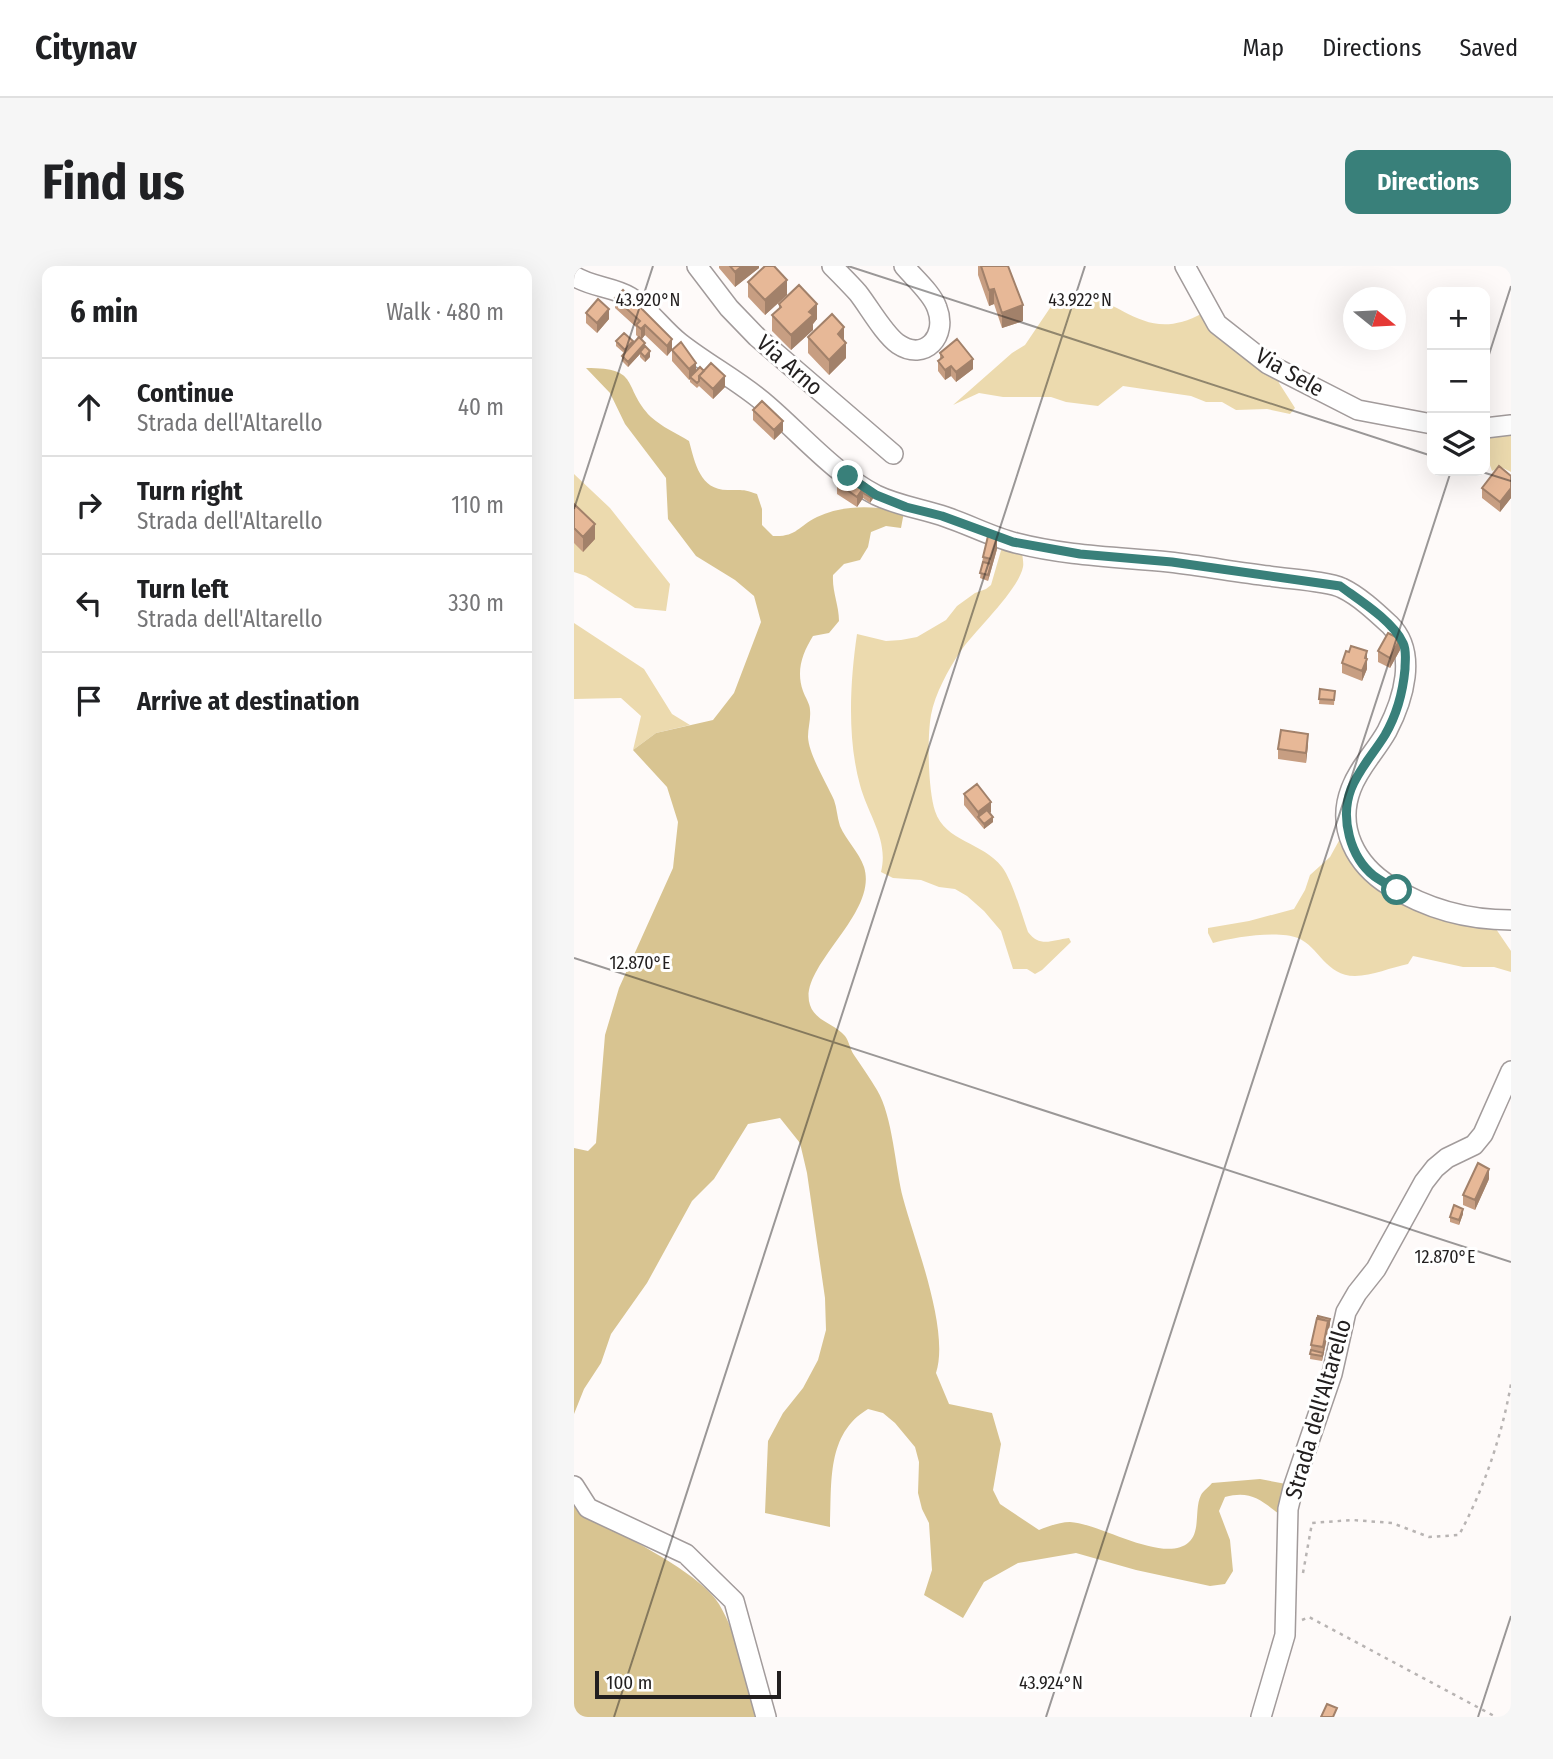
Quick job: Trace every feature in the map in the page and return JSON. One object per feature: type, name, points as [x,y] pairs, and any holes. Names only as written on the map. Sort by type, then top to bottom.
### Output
[{"type":"street","name":"Via Arno","points":[[697,266],[729,308],[757,337],[894,454]]},
{"type":"street","points":[[832,266],[857,292],[896,342],[911,350],[926,348],[937,337],[941,323],[937,305],[904,266]]},
{"type":"street","name":"Via Sele","points":[[1185,266],[1217,324],[1268,364],[1358,410],[1427,423]]},
{"type":"street","points":[[574,276],[583,282],[629,297],[677,341],[765,403],[814,450],[876,495],[1013,542],[1050,550],[1172,562],[1340,586],[1391,626],[1403,642],[1406,653],[1398,706],[1386,733],[1363,766],[1351,790],[1347,811],[1349,835],[1357,856],[1373,875],[1424,904],[1507,925]]},
{"type":"street","points":[[1490,428],[1511,425]]},
{"type":"street","name":"Strada dell'Altarello","points":[[1261,1717],[1285,1635],[1288,1509],[1332,1374],[1346,1312],[1376,1269],[1429,1175],[1447,1158],[1474,1144],[1483,1133],[1511,1071]]},
{"type":"street","points":[[574,1486],[589,1508],[686,1554],[734,1601],[766,1717]]},
{"type":"path","points":[[1303,1574],[1312,1523],[1353,1520],[1392,1523],[1429,1537],[1459,1535],[1478,1501],[1507,1408],[1511,1384]]},
{"type":"path","points":[[1285,1635],[1294,1625],[1309,1616],[1496,1717]]},
{"type":"shaded area","points":[[1080,293],[1153,323],[1184,321],[1203,313],[1278,377],[1295,408],[1290,414],[1267,409],[1236,410],[1222,402],[1206,402],[1191,396],[1123,386],[1098,406],[1051,397],[1003,397],[979,393],[953,405],[1012,353],[1025,345],[1052,305]]},
{"type":"shaded area","points":[[586,368],[616,371],[623,375],[651,417],[689,441],[700,474],[711,486],[757,494],[762,509],[762,525],[773,536],[792,533],[817,517],[838,510],[882,508],[904,512],[901,528],[886,526],[871,532],[868,547],[860,560],[844,564],[833,575],[839,621],[829,633],[813,636],[801,663],[801,684],[810,708],[809,744],[834,800],[840,826],[864,867],[865,885],[860,903],[850,921],[815,974],[809,990],[810,1005],[816,1015],[848,1040],[887,1114],[903,1198],[935,1311],[939,1355],[936,1373],[949,1404],[992,1413],[1001,1444],[993,1490],[1000,1504],[1039,1530],[1070,1522],[1164,1549],[1178,1548],[1193,1537],[1199,1501],[1212,1483],[1260,1479],[1286,1484],[1282,1516],[1256,1498],[1242,1495],[1225,1497],[1219,1511],[1230,1540],[1233,1571],[1225,1584],[1210,1586],[1136,1570],[1076,1553],[1018,1563],[984,1582],[963,1618],[924,1595],[932,1570],[929,1523],[918,1493],[919,1462],[915,1447],[883,1413],[868,1409],[854,1419],[838,1446],[832,1477],[830,1527],[765,1513],[768,1441],[818,1360],[826,1330],[825,1298],[807,1173],[800,1143],[780,1118],[748,1124],[714,1179],[692,1201],[647,1283],[611,1334],[601,1363],[584,1389],[574,1414],[574,1148],[588,1151],[596,1143],[605,1035],[619,988],[673,868],[678,822],[667,787],[633,750],[656,733],[713,720],[734,693],[761,622],[754,596],[735,580],[696,556],[668,519],[666,478],[625,424],[610,393]]},
{"type":"shaded area","points":[[1511,433],[1511,472],[1501,467],[1492,471],[1490,438]]},
{"type":"shaded area","points":[[574,474],[610,508],[670,584],[666,611],[635,608],[586,576],[574,572]]},
{"type":"shaded area","points":[[1002,547],[1022,551],[1023,567],[1005,599],[960,652],[939,691],[930,725],[930,777],[935,811],[940,821],[956,836],[985,852],[1002,867],[1028,932],[1042,941],[1069,938],[1071,942],[1035,974],[1027,969],[1013,969],[1001,931],[967,896],[955,889],[939,887],[921,880],[893,878],[881,872],[883,860],[880,838],[860,785],[851,729],[851,690],[857,634],[886,641],[901,640],[917,637],[946,620],[957,606],[991,585]]},
{"type":"shaded area","points":[[574,623],[644,669],[672,714],[690,725],[656,733],[633,750],[641,716],[621,698],[574,699]]},
{"type":"shaded area","points":[[1341,837],[1361,871],[1496,929],[1511,951],[1511,972],[1494,967],[1463,967],[1413,956],[1408,964],[1355,976],[1337,971],[1298,938],[1256,935],[1213,943],[1208,928],[1294,909],[1310,875],[1330,857]]},
{"type":"shaded area","points":[[574,1505],[580,1513],[676,1566],[709,1592],[719,1604],[732,1631],[755,1717],[574,1717]]},
{"type":"building","points":[[730,266],[742,266],[735,272]]},
{"type":"building","points":[[765,266],[774,266],[787,280],[765,300],[748,282]]},
{"type":"building","points":[[981,266],[1008,266],[1023,305],[1002,313],[994,289],[989,290]]},
{"type":"building","points":[[799,285],[817,304],[809,312],[813,315],[791,335],[772,315],[781,307],[779,304]]},
{"type":"building","points":[[623,290],[672,339],[667,346],[645,325],[641,329],[636,325],[640,321],[615,298]]},
{"type":"building","points":[[598,299],[609,309],[597,323],[586,313]]},
{"type":"building","points":[[832,314],[844,327],[838,334],[846,343],[829,360],[808,337]]},
{"type":"building","points":[[624,333],[633,341],[625,350],[616,341]]},
{"type":"building","points":[[639,337],[645,343],[628,362],[622,356]]},
{"type":"building","points":[[957,339],[973,359],[956,372],[951,366],[945,370],[938,361],[943,357],[940,353]]},
{"type":"building","points":[[681,342],[696,363],[689,369],[672,350]]},
{"type":"building","points":[[645,346],[650,351],[645,357],[640,352]]},
{"type":"building","points":[[711,363],[725,376],[713,389],[699,376]]},
{"type":"building","points":[[700,367],[704,371],[697,383],[690,377]]},
{"type":"building","points":[[762,401],[783,421],[774,430],[753,410]]},
{"type":"building","points":[[1499,466],[1511,476],[1511,488],[1500,502],[1482,488]]},
{"type":"building","points":[[846,470],[866,484],[857,497],[837,483]]},
{"type":"building","points":[[840,471],[844,474],[838,482],[835,479]]},
{"type":"building","points":[[867,487],[874,492],[870,497],[863,493]]},
{"type":"building","points":[[574,504],[595,524],[583,537],[574,528]]},
{"type":"building","points":[[988,536],[997,538],[991,559],[983,557]]},
{"type":"building","points":[[983,562],[991,564],[988,575],[980,573]]},
{"type":"building","points":[[1388,633],[1400,639],[1390,658],[1378,651]]},
{"type":"building","points":[[1351,646],[1367,651],[1362,671],[1342,663]]},
{"type":"building","points":[[1320,689],[1335,691],[1334,700],[1319,699]]},
{"type":"building","points":[[1281,730],[1308,734],[1306,753],[1278,749]]},
{"type":"building","points":[[977,784],[991,802],[978,812],[964,794]]},
{"type":"building","points":[[987,810],[993,817],[984,824],[978,817]]},
{"type":"building","points":[[1478,1163],[1489,1169],[1475,1200],[1463,1195]]},
{"type":"building","points":[[1454,1205],[1463,1209],[1459,1220],[1450,1217]]},
{"type":"building","points":[[1318,1316],[1330,1319],[1328,1326],[1328,1321],[1318,1319]]},
{"type":"building","points":[[1317,1318],[1328,1321],[1323,1347],[1311,1345]]},
{"type":"building","points":[[1311,1350],[1323,1353],[1322,1356],[1310,1354]]},
{"type":"building","points":[[1327,1704],[1337,1708],[1333,1717],[1321,1717]]},
{"type":"route","points":[[848,476],[876,495],[906,507],[942,516],[1013,542],[1050,550],[1172,562],[1340,586],[1362,602],[1391,626],[1403,642],[1406,653],[1398,706],[1386,733],[1363,766],[1351,790],[1347,811],[1349,835],[1357,856],[1373,875],[1397,890]]}]
